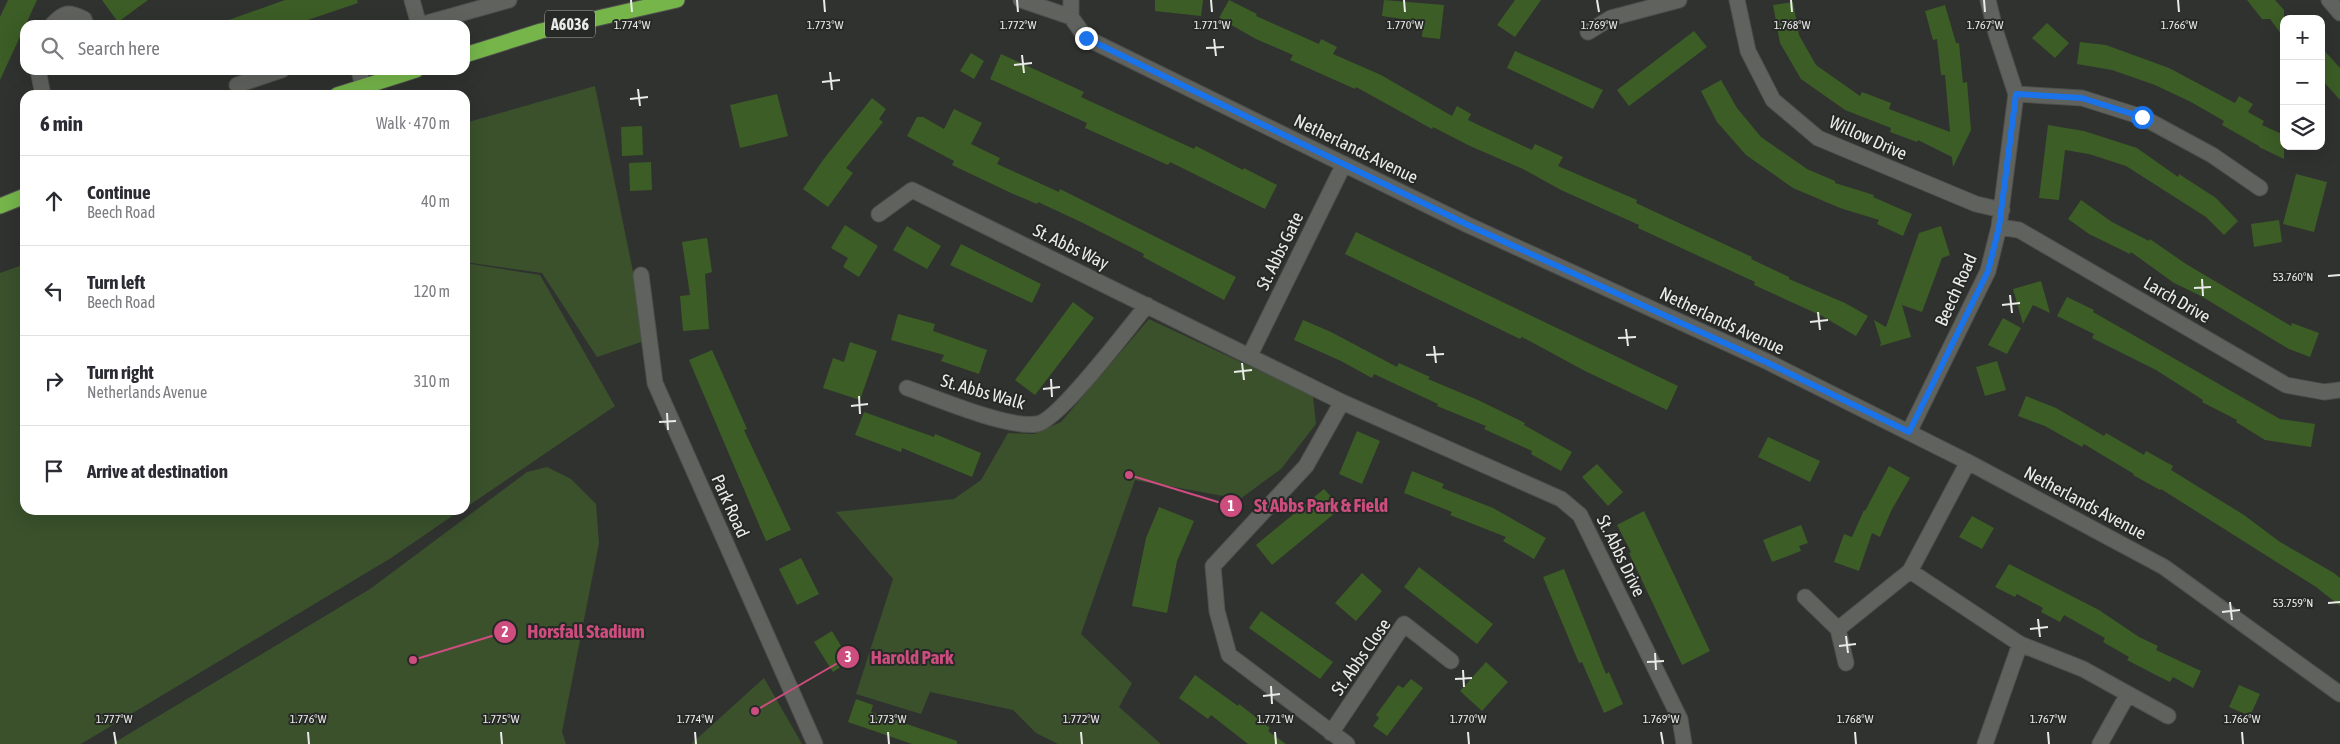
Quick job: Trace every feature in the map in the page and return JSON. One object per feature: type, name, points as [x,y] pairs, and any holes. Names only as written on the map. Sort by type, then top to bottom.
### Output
[{"type":"highway","name":"A6036","points":[[470,53],[541,31],[677,0]]},
{"type":"highway","points":[[353,90],[400,75]]},
{"type":"highway","points":[[0,206],[20,198]]},
{"type":"street","points":[[412,0],[418,20]]},
{"type":"street","points":[[438,20],[509,0]]},
{"type":"street","points":[[1022,0],[1071,17],[1071,0]]},
{"type":"street","points":[[1588,32],[1611,18],[1679,0]]},
{"type":"street","name":"Willow Drive","points":[[1738,0],[1748,51],[1773,100],[1818,138],[1976,204],[2002,210]]},
{"type":"street","name":"Beech Road","points":[[1909,432],[1988,271],[1999,227],[2016,94],[1996,33],[1988,0]]},
{"type":"street","points":[[2329,0],[2340,13]]},
{"type":"street","points":[[57,20],[61,16],[72,13],[84,20]]},
{"type":"street","name":"Netherlands Avenue","points":[[1071,17],[1086,38],[1468,225],[1766,362],[1968,462],[2164,567],[2340,694]]},
{"type":"street","points":[[42,75],[43,90]]},
{"type":"street","points":[[237,85],[267,75]]},
{"type":"street","points":[[360,75],[363,87]]},
{"type":"street","points":[[2016,94],[2082,98],[2142,117],[2212,155],[2260,188]]},
{"type":"street","name":"St. Abbs Gate","points":[[1250,355],[1344,164]]},
{"type":"street","name":"St. Abbs Way","points":[[879,214],[912,190],[1250,355]]},
{"type":"street","name":"Larch Drive","points":[[1999,227],[2019,230],[2286,385],[2324,392],[2340,390]]},
{"type":"street","name":"Park Road","points":[[641,275],[655,383],[815,744]]},
{"type":"street","name":"St. Abbs Walk","points":[[907,388],[1013,424],[1039,424],[1061,409],[1148,305]]},
{"type":"street","name":"St. Abbs Drive","points":[[1250,355],[1342,402],[1561,499],[1580,515],[1680,719],[1684,744]]},
{"type":"street","points":[[1342,402],[1306,466],[1213,566],[1217,611],[1229,656],[1348,744]]},
{"type":"street","points":[[1838,629],[1910,571],[1968,462]]},
{"type":"street","points":[[1910,571],[2020,644],[2083,670],[2168,716]]},
{"type":"street","points":[[1805,597],[1838,629],[1846,664]]},
{"type":"street","name":"St. Abbs Close","points":[[1331,733],[1401,621],[1451,661]]},
{"type":"street","points":[[1985,744],[2020,644]]},
{"type":"street","points":[[2100,744],[2128,694]]},
{"type":"green space","points":[[595,86],[647,340],[597,357],[542,273],[470,263],[470,122]]},
{"type":"green space","points":[[470,264],[540,275],[615,406],[470,505]]},
{"type":"green space","points":[[20,266],[20,515],[454,515],[391,558],[81,744],[0,744],[0,273]]},
{"type":"green space","points":[[1149,319],[1313,396],[1316,424],[1281,469],[1240,499],[1135,480],[1081,634],[1132,683],[1119,707],[1161,744],[1058,744],[1036,733],[1013,710],[930,692],[921,714],[856,694],[893,579],[836,512],[954,499],[981,480],[1008,433],[1034,434],[1061,422]]},
{"type":"green space","points":[[547,467],[571,479],[596,504],[599,543],[562,732],[566,744],[112,744],[370,589],[527,472]]},
{"type":"green space","points":[[764,678],[802,744],[691,744]]},
{"type":"building","points":[[8,0],[37,0],[28,20],[20,20],[20,37],[0,80],[0,17]]},
{"type":"building","points":[[102,0],[148,0],[121,20],[117,20]]},
{"type":"building","points":[[285,0],[357,0],[358,3],[308,20],[229,20]]},
{"type":"building","points":[[1155,0],[1203,0],[1201,16],[1155,11]]},
{"type":"building","points":[[1229,0],[1257,14],[1256,16],[1319,44],[1321,39],[1337,47],[1333,54],[1381,75],[1452,116],[1457,106],[1471,114],[1468,120],[1532,150],[1535,144],[1563,157],[1558,166],[1637,200],[1636,203],[1752,257],[1751,259],[1789,277],[1789,279],[1845,303],[1868,316],[1856,336],[1822,316],[1754,285],[1755,282],[1638,228],[1639,225],[1561,190],[1523,169],[1470,146],[1433,127],[1432,129],[1356,87],[1355,89],[1290,60],[1293,55],[1256,39],[1219,18]]},
{"type":"building","points":[[1384,0],[1444,5],[1440,39],[1422,37],[1423,22],[1382,16]]},
{"type":"building","points":[[1515,0],[1541,0],[1515,37],[1497,25]]},
{"type":"building","points":[[2247,0],[2275,0],[2284,10],[2284,15],[2280,15],[2280,33],[2270,19],[2262,19]]},
{"type":"building","points":[[1793,2],[1799,35],[1816,65],[1860,96],[1862,92],[1891,103],[1889,109],[1950,132],[1945,75],[1941,75],[1937,39],[1933,40],[1925,11],[1945,5],[1956,43],[1959,43],[1963,83],[1967,82],[1971,130],[1953,167],[1952,157],[1918,140],[1917,142],[1890,132],[1891,128],[1845,110],[1801,79],[1780,43],[1773,5]]},
{"type":"building","points":[[2047,23],[2069,43],[2055,58],[2032,38]]},
{"type":"building","points":[[1694,31],[1707,47],[1629,106],[1617,90]]},
{"type":"building","points":[[2080,42],[2106,45],[2169,68],[2235,103],[2239,96],[2253,104],[2248,112],[2264,121],[2262,125],[2280,133],[2280,150],[2284,150],[2284,159],[2222,125],[2224,121],[2191,102],[2155,85],[2112,70],[2077,64]]},
{"type":"building","points":[[1515,51],[1603,90],[1593,109],[1507,68]]},
{"type":"building","points":[[2325,51],[2340,68],[2340,100],[2325,83]]},
{"type":"building","points":[[971,53],[984,61],[974,79],[960,71]]},
{"type":"building","points":[[1001,54],[1084,92],[1081,97],[1194,149],[1196,146],[1277,185],[1265,209],[1170,162],[1168,165],[1085,128],[1087,123],[990,79]]},
{"type":"building","points":[[1721,80],[1737,108],[1761,137],[1807,169],[1835,181],[1835,183],[1874,195],[1873,197],[1912,214],[1903,236],[1877,224],[1879,220],[1840,208],[1793,188],[1746,155],[1717,122],[1701,91]]},
{"type":"building","points":[[777,94],[788,136],[740,148],[730,105]]},
{"type":"building","points":[[872,98],[886,109],[879,119],[883,122],[846,168],[853,173],[828,207],[803,189],[823,160]]},
{"type":"building","points":[[954,109],[982,123],[971,144],[1000,158],[997,164],[1059,192],[1060,189],[1236,277],[1224,300],[1143,257],[1144,254],[1083,223],[1038,202],[1037,204],[1011,193],[952,165],[954,161],[907,136],[917,117],[923,117],[944,129]]},
{"type":"building","points":[[2048,125],[2084,131],[2137,148],[2178,177],[2179,174],[2216,198],[2238,221],[2224,235],[2206,217],[2126,166],[2089,154],[2065,150],[2059,200],[2039,198]]},
{"type":"building","points":[[642,126],[643,155],[622,156],[621,127]]},
{"type":"building","points":[[651,162],[652,190],[630,191],[629,163]]},
{"type":"building","points":[[2296,174],[2327,182],[2314,232],[2283,224]]},
{"type":"building","points":[[2081,200],[2112,222],[2149,241],[2150,239],[2186,264],[2291,326],[2292,323],[2319,333],[2310,357],[2289,349],[2201,296],[2174,283],[2131,252],[2130,254],[2089,234],[2068,219]]},
{"type":"building","points":[[2279,220],[2282,242],[2254,247],[2251,224]]},
{"type":"building","points":[[845,225],[878,246],[859,277],[843,267],[848,258],[831,248]]},
{"type":"building","points":[[907,226],[941,246],[927,269],[893,250]]},
{"type":"building","points":[[1941,226],[1950,255],[1942,258],[1922,312],[1902,305],[1911,337],[1880,346],[1881,343],[1874,320],[1886,327],[1919,233]]},
{"type":"building","points":[[1356,232],[1678,386],[1667,410],[1585,371],[1522,337],[1520,339],[1345,254]]},
{"type":"building","points":[[707,238],[712,272],[705,274],[709,329],[683,331],[680,296],[690,295],[682,242]]},
{"type":"building","points":[[961,244],[1041,284],[1032,303],[950,265]]},
{"type":"building","points":[[2041,281],[2050,313],[2033,305],[2023,324],[2013,289]]},
{"type":"building","points":[[2067,297],[2094,310],[2093,312],[2280,419],[2315,424],[2311,447],[2265,440],[2236,422],[2237,420],[2202,402],[2203,400],[2156,370],[2092,338],[2094,334],[2057,316]]},
{"type":"building","points":[[1073,302],[1094,318],[1035,395],[1015,380]]},
{"type":"building","points":[[898,314],[935,324],[933,331],[987,350],[979,374],[941,361],[944,355],[891,340]]},
{"type":"building","points":[[2003,318],[2021,328],[2007,354],[1988,345]]},
{"type":"building","points":[[1303,320],[1331,332],[1397,367],[1399,363],[1430,377],[1428,379],[1478,400],[1525,423],[1524,425],[1572,452],[1561,471],[1531,454],[1532,451],[1484,429],[1486,426],[1437,406],[1438,404],[1374,374],[1372,378],[1341,361],[1294,340]]},
{"type":"building","points":[[850,342],[877,351],[860,400],[823,388],[833,358],[844,362]]},
{"type":"building","points":[[712,350],[747,429],[744,430],[791,530],[766,541],[689,360]]},
{"type":"building","points":[[1997,361],[2006,390],[1985,396],[1976,367]]},
{"type":"building","points":[[2026,396],[2056,408],[2104,436],[2106,433],[2144,455],[2146,451],[2173,466],[2171,470],[2244,515],[2280,542],[2334,573],[2340,578],[2340,606],[2316,587],[2161,489],[2133,475],[2084,444],[2082,447],[2045,426],[2018,416]]},
{"type":"building","points":[[864,412],[934,437],[935,434],[981,453],[972,477],[902,448],[901,452],[855,435]]},
{"type":"building","points":[[1357,431],[1380,441],[1362,484],[1339,474]]},
{"type":"building","points":[[1768,437],[1820,461],[1810,482],[1758,457]]},
{"type":"building","points":[[1597,464],[1623,492],[1608,506],[1582,477]]},
{"type":"building","points":[[1889,466],[1910,478],[1891,511],[1880,537],[1872,533],[1859,571],[1834,562],[1844,534],[1852,537],[1864,510]]},
{"type":"building","points":[[1412,471],[1444,484],[1442,488],[1493,508],[1546,538],[1534,559],[1503,541],[1506,537],[1450,515],[1452,512],[1404,493]]},
{"type":"building","points":[[1324,489],[1341,508],[1272,565],[1256,545]]},
{"type":"building","points":[[1159,507],[1194,521],[1177,561],[1167,613],[1132,606],[1146,538]]},
{"type":"building","points":[[1644,511],[1710,651],[1682,665],[1617,525]]},
{"type":"building","points":[[1972,516],[1994,528],[1982,549],[1959,537]]},
{"type":"building","points":[[1801,525],[1808,543],[1799,546],[1801,551],[1772,562],[1763,540]]},
{"type":"building","points":[[801,558],[819,594],[797,605],[779,569]]},
{"type":"building","points":[[2009,564],[2099,610],[2139,637],[2158,646],[2156,650],[2201,671],[2193,688],[2173,677],[2170,682],[2127,660],[2129,657],[2103,642],[2105,638],[2064,615],[2060,622],[2041,612],[2043,608],[2017,594],[2015,597],[1995,587]]},
{"type":"building","points":[[1419,567],[1493,624],[1477,644],[1404,587]]},
{"type":"building","points":[[1564,569],[1606,674],[1609,672],[1623,704],[1604,713],[1582,662],[1579,663],[1543,577]]},
{"type":"building","points":[[1362,573],[1382,591],[1356,621],[1335,603]]},
{"type":"building","points":[[1261,611],[1333,662],[1320,679],[1249,628]]},
{"type":"building","points":[[832,631],[850,661],[833,672],[814,642]]},
{"type":"building","points":[[1486,662],[1508,682],[1482,711],[1460,691]]},
{"type":"building","points":[[1195,675],[1238,706],[1239,704],[1270,728],[1268,731],[1286,744],[1248,744],[1211,715],[1208,719],[1179,698]]},
{"type":"building","points":[[1411,679],[1423,688],[1387,736],[1373,726],[1379,718],[1376,715],[1398,685],[1403,688]]},
{"type":"building","points":[[2239,685],[2260,694],[2250,716],[2229,707]]},
{"type":"building","points":[[856,699],[873,705],[871,712],[957,741],[957,744],[912,744],[848,722]]},
{"type":"place","name":"St Abbs Park & Field","points":[[1129,475]]},
{"type":"place","name":"Horsfall Stadium","points":[[413,660]]},
{"type":"place","name":"Harold Park","points":[[755,711]]},
{"type":"route","points":[[1086,38],[1468,225],[1766,362],[1909,432],[1988,271],[2002,210],[2016,94],[2082,98],[2142,117]]}]
